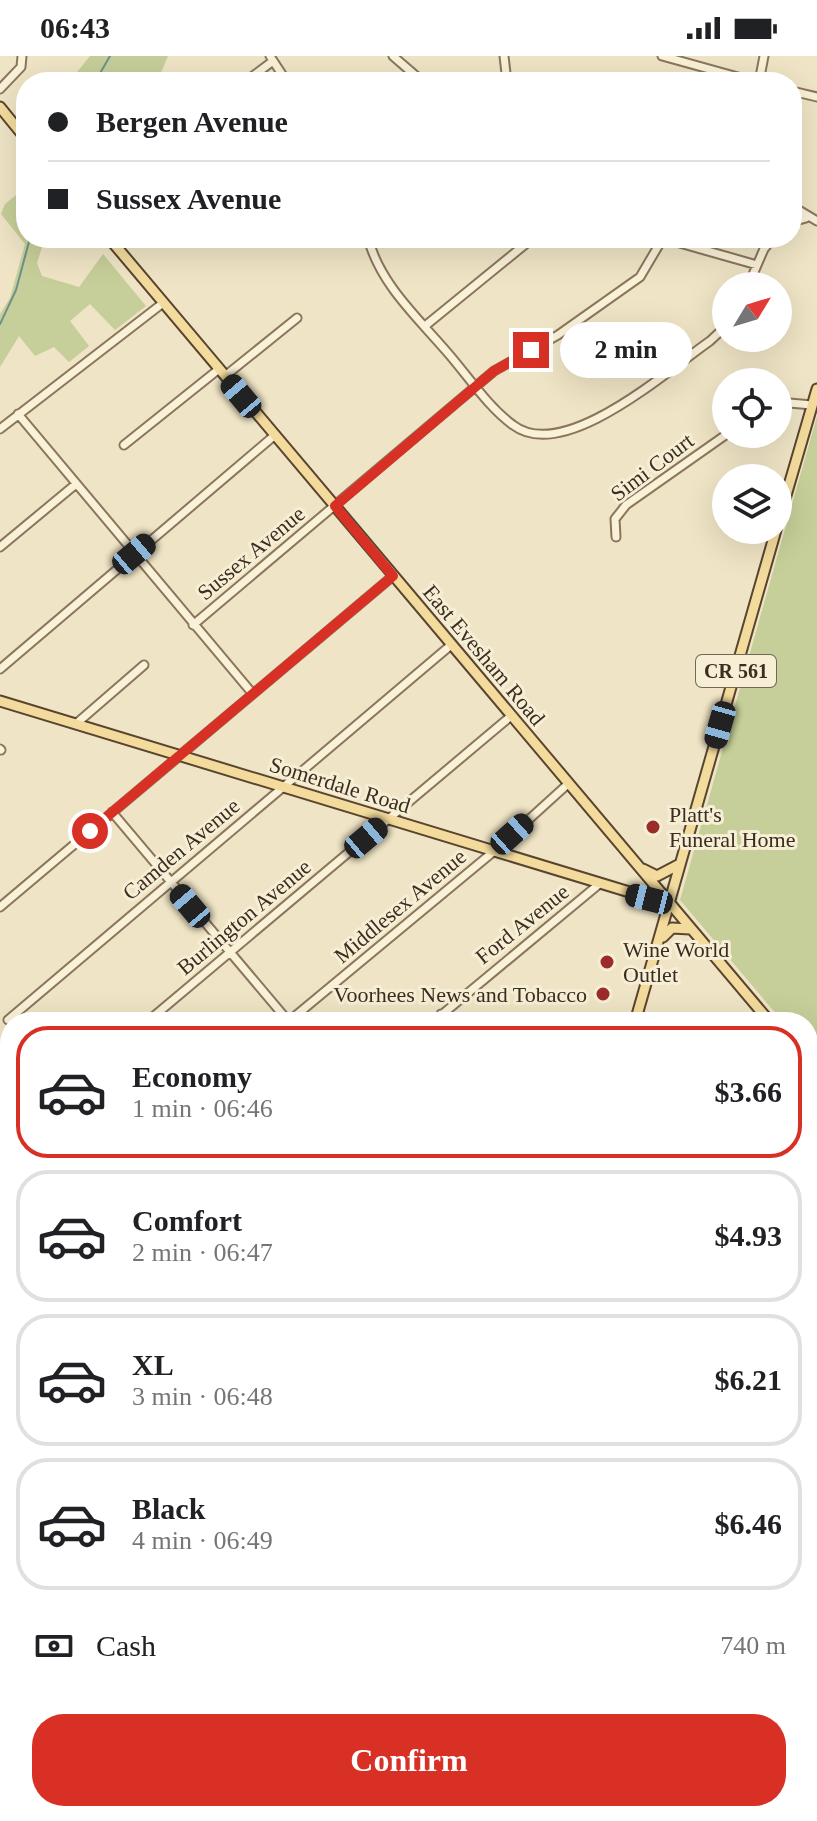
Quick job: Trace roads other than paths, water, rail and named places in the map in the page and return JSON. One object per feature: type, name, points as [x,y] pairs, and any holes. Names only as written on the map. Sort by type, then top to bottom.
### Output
[{"type":"main road","points":[[0,107],[16,127]]},
{"type":"main road","name":"East Evesham Road","points":[[117,248],[761,1012]]},
{"type":"main road","points":[[792,474],[817,389]]},
{"type":"main road","name":"CR 561","points":[[638,1012],[772,544]]},
{"type":"main road","name":"Somerdale Road","points":[[0,701],[598,885],[669,904]]},
{"type":"main road","points":[[637,865],[657,876],[677,869],[682,860]]},
{"type":"main road","points":[[658,942],[672,928],[690,929]]},
{"type":"street","points":[[393,56],[411,72]]},
{"type":"street","points":[[662,56],[720,72]]},
{"type":"street","points":[[257,72],[272,59]]},
{"type":"street","points":[[0,89],[16,72]]},
{"type":"street","points":[[802,215],[817,221]]},
{"type":"street","points":[[802,219],[806,218]]},
{"type":"street","points":[[372,248],[383,277],[499,412],[522,431],[552,435],[569,432],[593,421],[712,339]]},
{"type":"street","points":[[425,326],[521,248]]},
{"type":"street","name":"Sussex Avenue","points":[[193,625],[476,386],[630,285],[648,269],[657,248]]},
{"type":"street","points":[[697,248],[757,265]]},
{"type":"street","points":[[754,272],[767,248]]},
{"type":"street","points":[[0,429],[163,303]]},
{"type":"street","points":[[124,445],[297,318]]},
{"type":"street","points":[[792,403],[812,405]]},
{"type":"street","points":[[18,414],[252,693]]},
{"type":"street","points":[[0,669],[275,435]]},
{"type":"street","name":"Simi Court","points":[[616,537],[615,519],[626,505],[712,445]]},
{"type":"street","points":[[0,547],[76,484]]},
{"type":"street","points":[[0,907],[393,576]]},
{"type":"street","name":"Camden Avenue","points":[[17,1012],[451,645]]},
{"type":"street","points":[[77,723],[144,665]]},
{"type":"street","name":"Burlington Avenue","points":[[159,1012],[511,716]]},
{"type":"street","name":"Middlesex Avenue","points":[[301,1012],[493,852],[569,783]]},
{"type":"street","points":[[112,812],[280,1012]]},
{"type":"street","name":"Ford Avenue","points":[[443,1012],[598,885]]},
{"type":"waterway","points":[[101,72],[110,56]]},
{"type":"waterway","points":[[0,324],[16,290],[27,248]]},
{"type":"place","name":"Platt's Funeral Home","points":[[653,827]]},
{"type":"place","name":"Wine World Outlet","points":[[607,962]]},
{"type":"place","name":"Voorhees News and Tobacco","points":[[603,994]]}]
